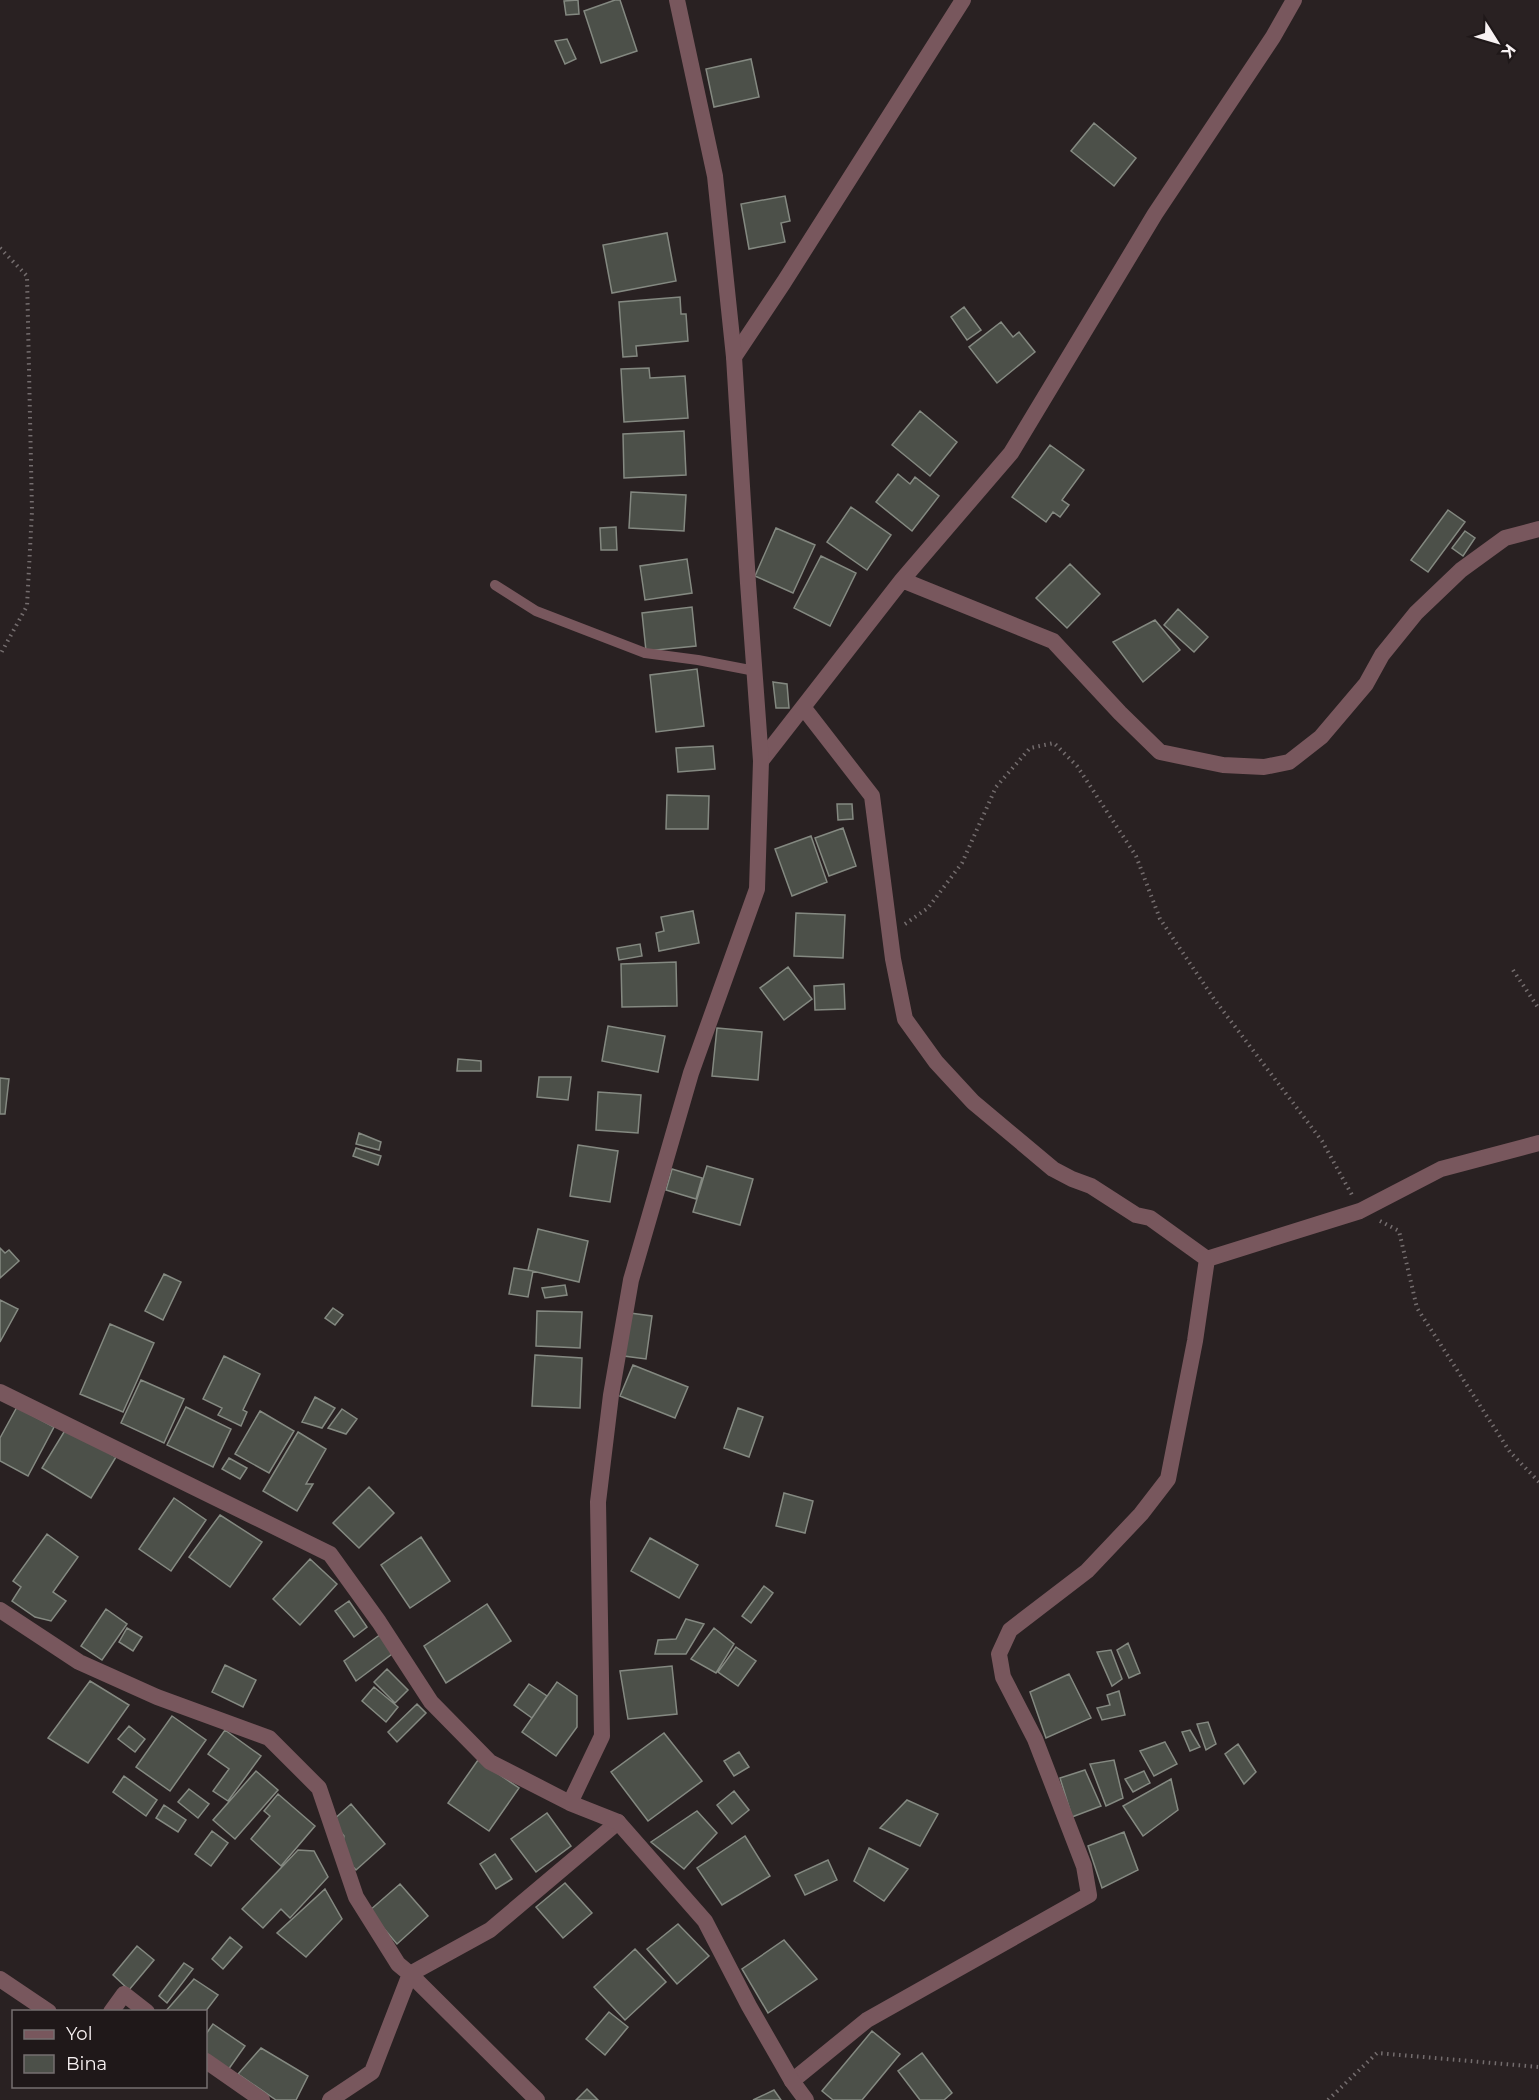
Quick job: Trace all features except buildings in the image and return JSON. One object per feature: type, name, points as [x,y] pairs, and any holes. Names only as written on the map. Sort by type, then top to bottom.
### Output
[{"type":"street","points":[[570,1803],[602,1736],[598,1502],[611,1395],[631,1280],[691,1073],[757,889],[761,761],[734,357],[715,176],[677,0]]},
{"type":"street","points":[[734,357],[963,0]]},
{"type":"street","points":[[761,761],[902,580],[1011,453],[1155,214],[1273,37],[1294,0]]},
{"type":"street","points":[[902,580],[1053,641],[1160,752],[1223,765],[1264,767],[1288,762],[1321,737],[1366,684],[1382,656],[1416,612],[1461,570],[1505,538],[1539,529]]},
{"type":"street","points":[[803,707],[872,796],[890,934],[905,1019],[936,1062],[973,1102],[1053,1169],[1091,1186],[1136,1215],[1150,1218],[1207,1259]]},
{"type":"street","points":[[1207,1259],[1360,1211],[1441,1169],[1539,1143]]},
{"type":"street","points":[[792,2081],[867,2020],[1089,1895],[1084,1866],[1035,1739],[1003,1677],[999,1654],[1010,1630],[1087,1571],[1141,1514],[1168,1479],[1195,1341],[1207,1259]]},
{"type":"street","points":[[0,1392],[330,1554],[379,1622],[431,1702],[490,1762],[570,1803],[618,1822],[705,1921],[749,2006],[792,2081],[806,2100]]},
{"type":"street","points":[[0,1610],[79,1662],[157,1697],[268,1738],[319,1788],[356,1897],[398,1964],[537,2100]]},
{"type":"street","points":[[330,2100],[372,2072],[410,1974],[490,1930],[618,1822]]},
{"type":"street","points":[[0,1979],[46,2010]]},
{"type":"street","points":[[112,2010],[124,1994],[144,2010]]},
{"type":"street","points":[[207,2062],[262,2100]]},
{"type":"lane","points":[[495,585],[536,611],[645,653],[754,671]]},
{"type":"path","points":[[0,248],[27,276],[32,511],[27,606],[0,655]]},
{"type":"path","points":[[890,934],[928,908],[962,863],[996,787],[1030,748],[1054,743],[1077,766],[1136,856],[1160,920],[1214,999],[1322,1141],[1360,1211],[1399,1231],[1418,1308],[1510,1452],[1539,1482]]},
{"type":"path","points":[[1513,970],[1539,1009]]},
{"type":"path","points":[[1329,2100],[1377,2053],[1539,2067]]}]
